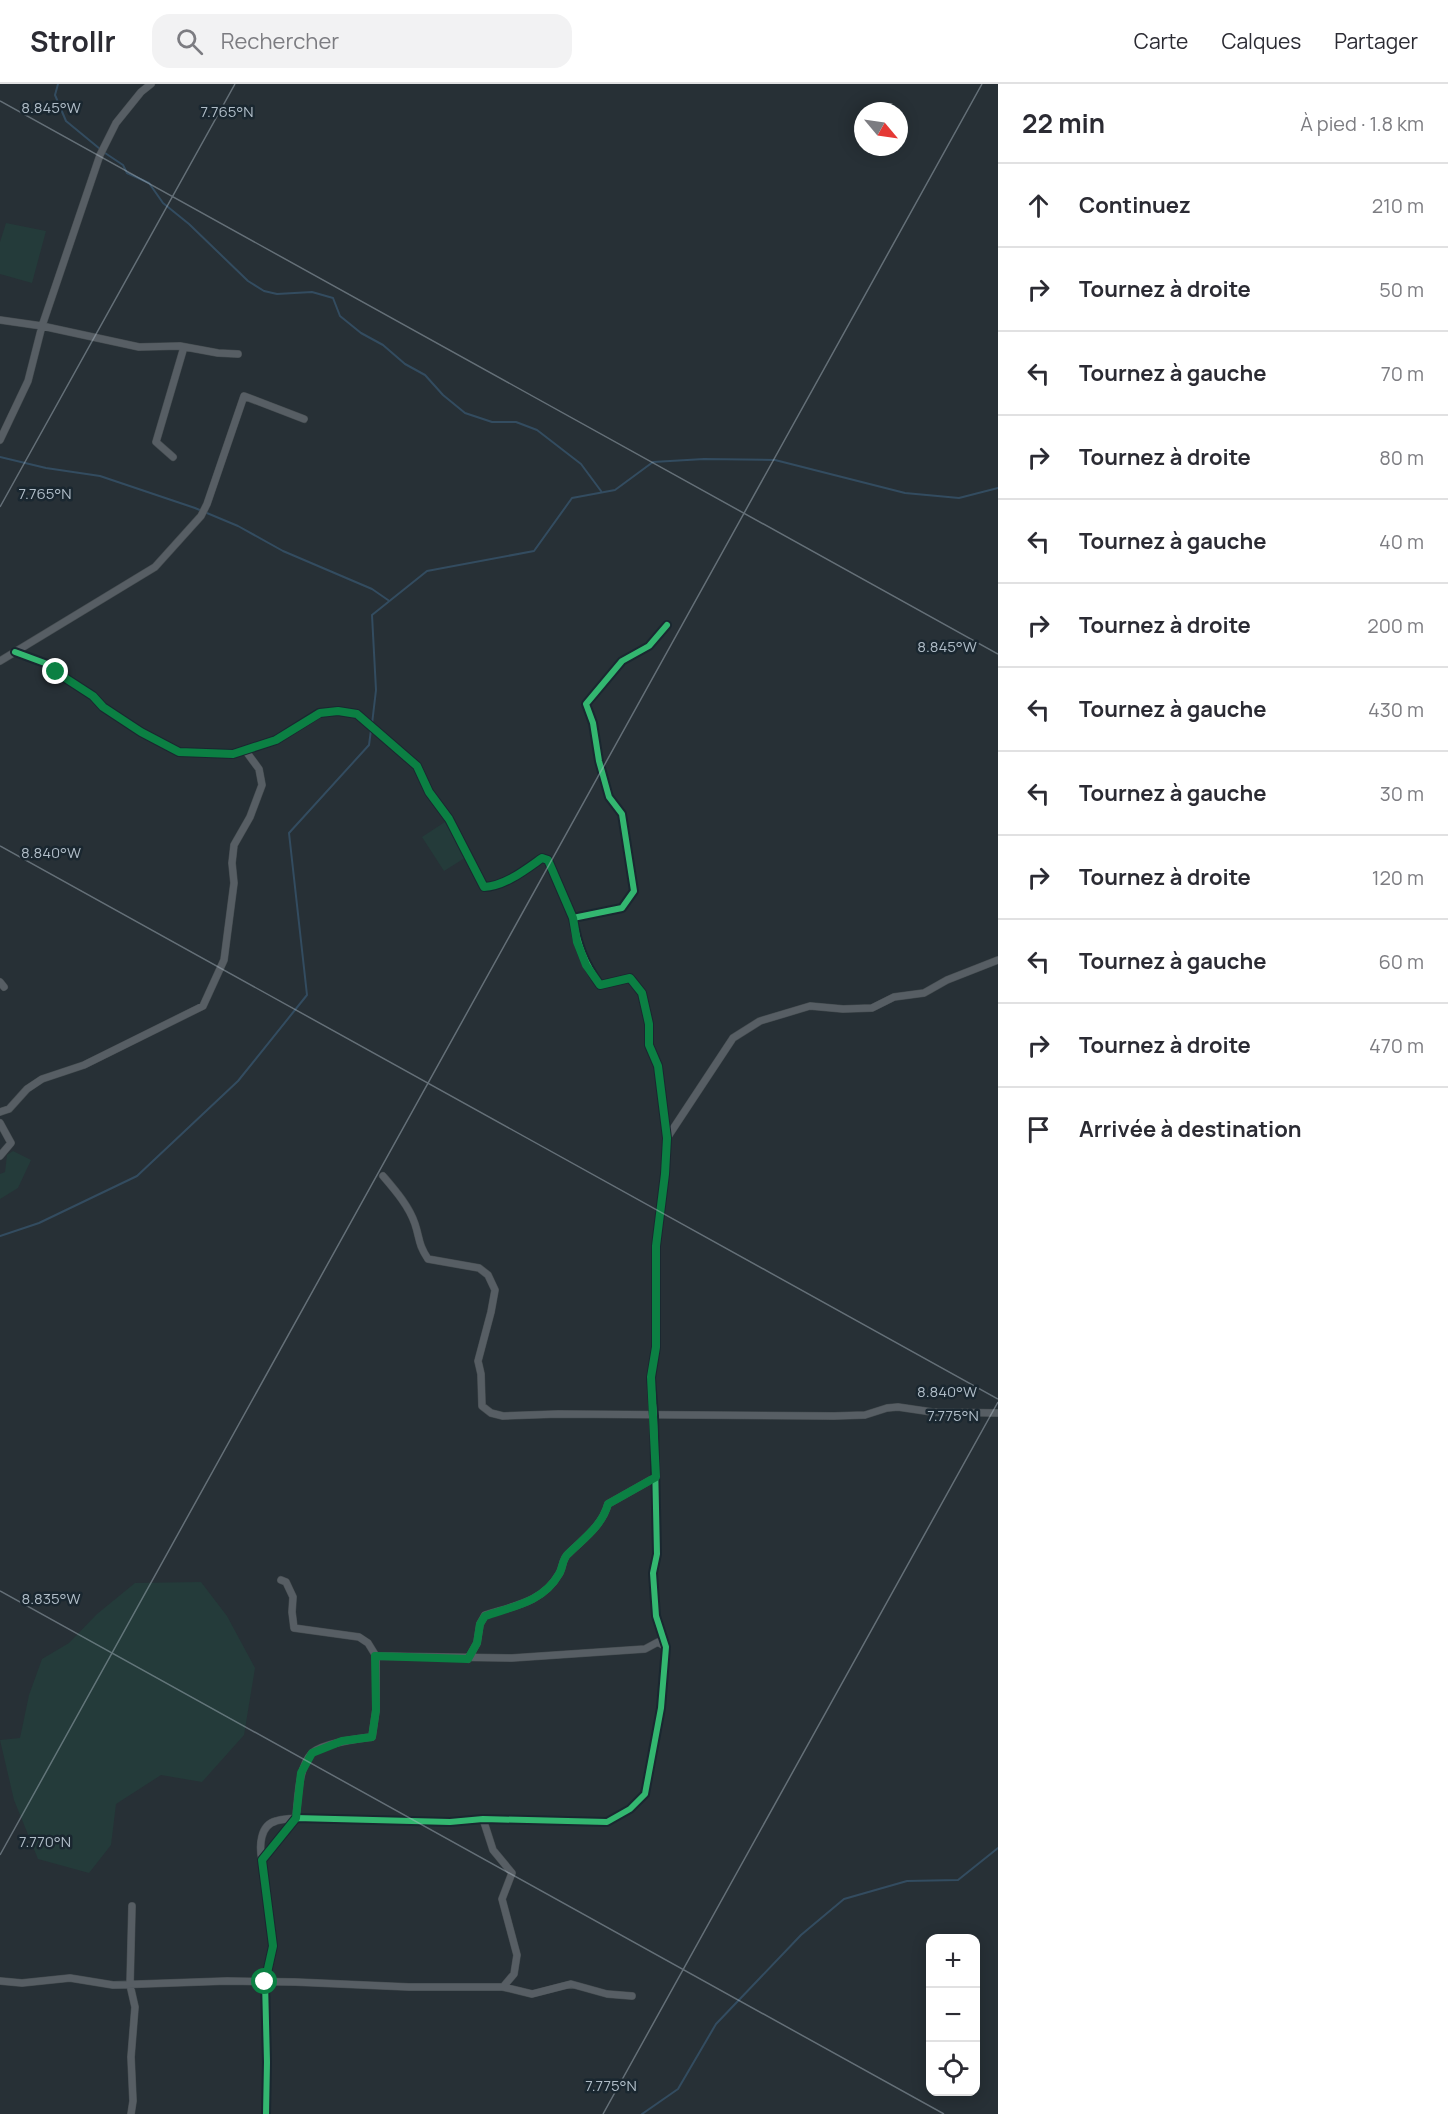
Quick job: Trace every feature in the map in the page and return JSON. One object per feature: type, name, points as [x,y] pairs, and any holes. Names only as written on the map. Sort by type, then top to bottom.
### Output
[{"type":"street","points":[[0,440],[28,381],[42,326],[100,155],[116,123],[141,92],[151,84]]},
{"type":"street","points":[[0,320],[42,326],[139,347],[184,347],[238,354]]},
{"type":"street","points":[[173,457],[156,442],[184,347]]},
{"type":"street","points":[[0,661],[155,567],[201,516],[244,396],[304,419]]},
{"type":"street","points":[[573,918],[622,908],[634,891],[622,814],[609,797],[599,761],[593,723],[586,704],[621,661],[649,646],[667,625]]},
{"type":"street","points":[[15,652],[50,665],[56,672],[93,696],[103,707],[141,732],[179,752],[233,754],[276,740],[320,713],[338,711],[357,714],[417,766],[429,792],[449,819],[484,887],[492,887],[521,873],[542,858],[548,860],[573,918],[577,942],[586,965],[600,985],[630,978],[642,993],[649,1024],[649,1045],[658,1066],[667,1138],[656,1246],[656,1347],[651,1377],[657,1554],[653,1573],[656,1616],[666,1647],[661,1708],[645,1794],[630,1809],[607,1822],[483,1819],[450,1822],[296,1818],[278,1820],[269,1824],[263,1833],[259,1849],[273,1946],[265,1982],[266,2114]]},
{"type":"street","points":[[0,1112],[9,1109],[27,1089],[42,1079],[84,1065],[203,1005],[224,960],[234,883],[232,863],[234,845],[250,817],[262,785],[259,769],[245,750]]},
{"type":"street","points":[[667,1138],[733,1038],[760,1021],[810,1006],[843,1009],[872,1008],[894,997],[924,993],[947,980],[998,960]]},
{"type":"street","points":[[0,1123],[11,1143],[0,1156]]},
{"type":"street","points":[[383,1176],[402,1199],[415,1222],[419,1246],[428,1259],[479,1268],[488,1275],[495,1290],[478,1361],[481,1374],[482,1406],[491,1413],[503,1416],[558,1414],[865,1415],[898,1407],[932,1412],[998,1413]]},
{"type":"street","points":[[468,1659],[477,1643],[480,1624],[485,1616],[536,1599],[546,1592],[561,1573],[565,1556],[588,1536],[606,1513],[608,1504],[656,1477]]},
{"type":"street","points":[[262,1860],[296,1818],[301,1773],[312,1753],[342,1741],[372,1737],[376,1710],[375,1656],[368,1642],[359,1637],[294,1628],[293,1597],[286,1582],[281,1580]]},
{"type":"street","points":[[375,1656],[512,1658],[645,1649],[658,1642],[666,1647]]},
{"type":"street","points":[[483,1819],[493,1850],[512,1873],[502,1899],[517,1955],[514,1974],[503,1987]]},
{"type":"street","points":[[131,2114],[133,2102],[131,2057],[135,2007],[130,1985],[132,1906]]},
{"type":"street","points":[[0,1981],[22,1983],[70,1978],[112,1985],[265,1982],[409,1987],[503,1987],[532,1994],[571,1983],[607,1994],[632,1996]]},
{"type":"green space","points":[[6,223],[46,231],[32,283],[0,274],[0,242]]},
{"type":"green space","points":[[451,818],[471,854],[444,871],[422,837]]},
{"type":"green space","points":[[13,1151],[31,1160],[18,1188],[0,1199],[0,1174],[5,1172],[7,1155]]},
{"type":"green space","points":[[201,1582],[227,1616],[255,1668],[244,1735],[202,1782],[161,1775],[116,1804],[111,1845],[89,1873],[38,1859],[14,1800],[0,1740],[20,1738],[29,1695],[42,1659],[69,1643],[97,1614],[135,1583]]},
{"type":"waterway","points":[[58,84],[55,95],[66,121],[100,149]]},
{"type":"waterway","points":[[105,153],[123,165],[127,173],[149,183],[163,203],[189,224],[248,281],[264,291],[277,294],[312,292],[333,298],[340,316],[361,333],[383,345],[405,364],[425,375],[443,395],[465,413],[492,422],[516,422],[537,430],[581,464],[601,491]]},
{"type":"waterway","points":[[0,457],[46,468],[100,476],[195,508],[238,526],[283,551],[372,589],[388,600]]},
{"type":"waterway","points":[[372,724],[376,690],[372,615],[427,571],[534,551],[572,498],[615,490],[653,462],[704,459],[775,460],[905,493],[959,498],[998,488]]},
{"type":"waterway","points":[[0,1236],[39,1223],[137,1176],[238,1081],[307,995],[289,833],[369,745],[371,730]]},
{"type":"waterway","points":[[642,2114],[678,2089],[716,2024],[801,1935],[844,1899],[907,1881],[958,1880],[998,1848]]},
{"type":"cycle path","points":[[266,2114],[265,1982],[273,1946],[262,1860],[296,1818],[450,1822],[483,1819],[607,1822],[630,1809],[645,1794],[661,1708],[666,1647],[656,1616],[653,1573],[657,1554],[651,1378],[656,1347],[656,1246],[667,1138],[658,1066],[649,1045],[649,1024],[642,993],[630,978],[600,985],[582,953],[573,918],[622,908],[634,891],[622,814],[609,797],[599,761],[593,723],[586,704],[622,661],[649,646],[667,625]]},
{"type":"cycle path","points":[[15,652],[50,665],[56,672],[93,696],[103,707],[141,732],[179,752],[233,754],[276,740],[319,713],[338,711],[357,714],[417,766],[429,792],[449,819],[484,887],[507,881],[542,858],[548,860],[573,918]]},
{"type":"route","points":[[56,672],[141,732],[179,752],[233,754],[276,740],[320,713],[338,711],[357,714],[417,766],[429,792],[449,819],[484,887],[492,887],[521,873],[542,858],[548,860],[573,918],[577,942],[586,965],[600,985],[630,978],[642,993],[649,1024],[649,1045],[658,1066],[667,1138],[656,1246],[656,1347],[651,1377],[656,1477],[608,1504],[606,1513],[588,1536],[565,1556],[561,1573],[546,1592],[536,1599],[485,1616],[480,1624],[477,1643],[468,1659],[375,1656],[376,1710],[372,1737],[342,1741],[312,1753],[301,1773],[296,1818],[262,1860],[273,1946],[265,1982]]}]
